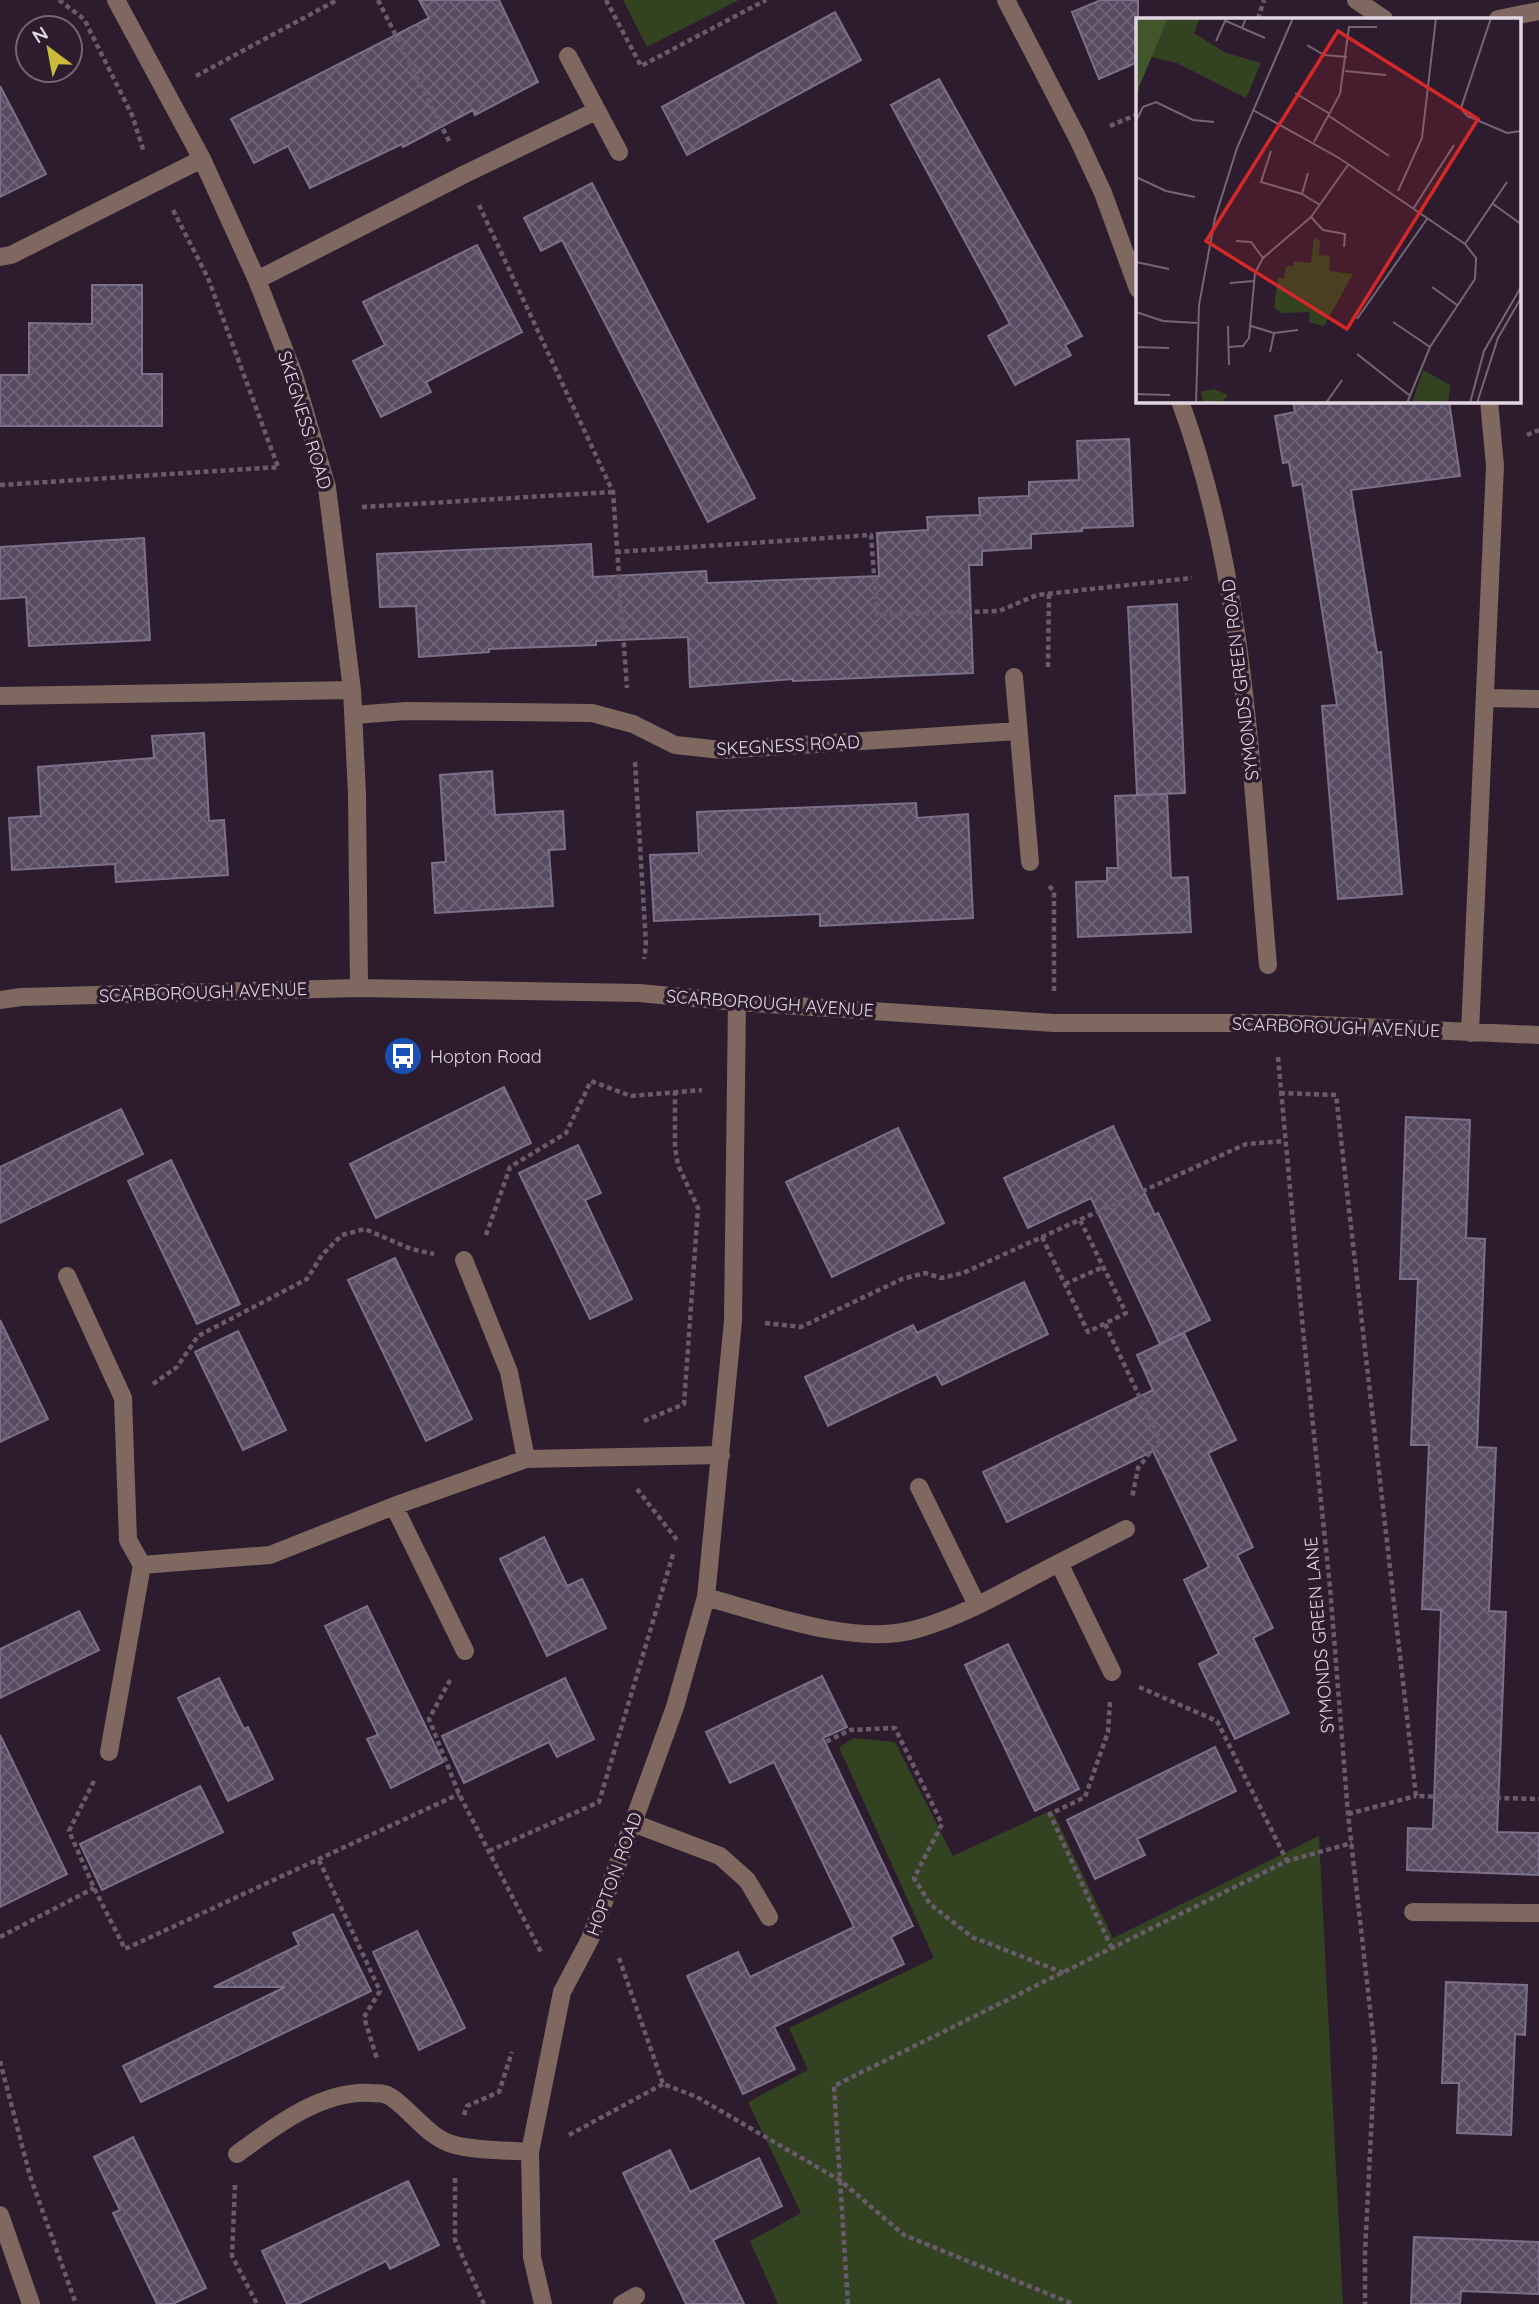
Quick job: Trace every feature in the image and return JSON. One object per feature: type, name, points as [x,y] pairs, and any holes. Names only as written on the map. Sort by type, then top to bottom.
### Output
[{"type":"street","name":"SKEGNESS ROAD","points":[[116,0],[202,159],[257,280],[294,375],[327,487],[354,715],[359,988]]},
{"type":"street","points":[[1006,0],[1103,193],[1136,284]]},
{"type":"street","points":[[1356,0],[1381,18]]},
{"type":"street","points":[[1503,18],[1539,11]]},
{"type":"street","points":[[568,56],[619,152]]},
{"type":"street","points":[[257,280],[596,111]]},
{"type":"street","points":[[0,257],[11,255],[202,159]]},
{"type":"street","name":"SYMONDS GREEN ROAD","points":[[1180,402],[1192,433],[1228,575],[1245,709],[1268,965]]},
{"type":"street","points":[[1470,1032],[1495,466],[1489,402]]},
{"type":"street","points":[[1014,677],[1030,862]]},
{"type":"street","points":[[0,696],[352,690]]},
{"type":"street","points":[[1485,698],[1539,699]]},
{"type":"street","name":"SKEGNESS ROAD","points":[[354,715],[406,711],[592,713],[633,724],[675,745],[722,750],[1018,731]]},
{"type":"street","name":"SCARBOROUGH AVENUE","points":[[0,999],[359,988],[639,993],[1054,1023],[1276,1023],[1539,1035]]},
{"type":"street","name":"HOPTON ROAD","points":[[543,2304],[532,2257],[530,2152],[562,1992],[590,1939],[633,1823],[675,1707],[706,1597],[733,1321],[737,1002]]},
{"type":"street","points":[[464,1260],[509,1372],[526,1459]]},
{"type":"street","points":[[67,1276],[123,1398],[128,1540],[142,1565],[109,1752]]},
{"type":"street","points":[[142,1565],[270,1555],[394,1506],[526,1459],[721,1455]]},
{"type":"street","points":[[919,1487],[977,1605]]},
{"type":"street","points":[[394,1506],[465,1651]]},
{"type":"street","points":[[706,1597],[803,1624],[866,1635],[916,1630],[977,1605],[1126,1528]]},
{"type":"street","points":[[1059,1563],[1112,1672]]},
{"type":"street","points":[[633,1823],[720,1856],[747,1880],[769,1917]]},
{"type":"street","points":[[1413,1912],[1539,1913]]},
{"type":"street","points":[[237,2154],[277,2124],[314,2104],[359,2092],[387,2094],[408,2109],[432,2134],[455,2145],[530,2152]]},
{"type":"street","points":[[0,2216],[31,2304]]},
{"type":"path","points":[[59,0],[84,19],[132,115],[141,146],[208,278],[278,467]]},
{"type":"path","points":[[165,92],[337,0]]},
{"type":"path","points":[[378,0],[465,174],[613,492],[628,698],[633,724],[646,945],[639,993]]},
{"type":"path","points":[[607,0],[641,66],[766,0]]},
{"type":"path","points":[[1258,18],[1264,0]]},
{"type":"path","points":[[0,485],[278,467],[319,460]]},
{"type":"path","points":[[330,509],[613,492]]},
{"type":"path","points":[[616,552],[870,535],[877,615],[999,611],[1049,594],[1228,575]]},
{"type":"path","points":[[1014,677],[1048,670],[1049,594]]},
{"type":"path","points":[[1030,862],[1054,891],[1054,1023]]},
{"type":"path","name":"SYMONDS GREEN LANE","points":[[1276,1023],[1280,1093],[1330,1587],[1348,1814],[1375,2053],[1365,2240],[1365,2304]]},
{"type":"path","points":[[123,1398],[154,1384],[177,1367],[198,1336],[307,1279],[322,1255],[342,1236],[365,1228],[411,1248],[464,1260],[486,1236],[510,1167],[566,1133],[591,1081],[631,1096],[735,1088]]},
{"type":"path","points":[[489,1851],[599,1802],[677,1539],[637,1490],[644,1421],[684,1404],[698,1208],[677,1157],[676,1093]]},
{"type":"path","points":[[1280,1093],[1336,1094],[1416,1796]]},
{"type":"path","points":[[733,1321],[801,1327],[902,1279],[925,1273],[942,1278],[963,1273],[1247,1144],[1285,1141]]},
{"type":"path","points":[[1042,1237],[1088,1332],[1126,1313],[1080,1220]]},
{"type":"path","points":[[1065,1284],[1103,1267]]},
{"type":"path","points":[[1105,1324],[1160,1440],[1138,1468],[1126,1528]]},
{"type":"path","points":[[465,1651],[429,1719],[459,1794],[562,1992]]},
{"type":"path","points":[[1112,1949],[1050,1814],[1085,1797],[1108,1732],[1112,1672],[1217,1721],[1287,1861]]},
{"type":"path","points":[[811,1749],[850,1730],[895,1728],[942,1825],[914,1878],[930,1904],[972,1937],[1064,1973]]},
{"type":"path","points":[[109,1752],[69,1831],[125,1949],[459,1794]]},
{"type":"path","points":[[1348,1814],[1416,1796],[1539,1799]]},
{"type":"path","points":[[848,2304],[834,2086],[1287,1861],[1352,1843]]},
{"type":"path","points":[[319,1860],[380,1991],[364,2017],[387,2094]]},
{"type":"path","points":[[0,1937],[94,1888]]},
{"type":"path","points":[[590,1939],[616,1951],[663,2084]]},
{"type":"path","points":[[0,2061],[30,2176],[76,2304]]},
{"type":"path","points":[[530,2152],[552,2144],[663,2084],[697,2097],[841,2181],[904,2235],[1073,2304]]},
{"type":"path","points":[[237,2154],[232,2256],[257,2304]]},
{"type":"green space","points":[[623,0],[739,0],[647,47]]},
{"type":"green space","points":[[854,1738],[895,1742],[953,1856],[1052,1810],[1113,1938],[1319,1836],[1343,2304],[778,2304],[750,2241],[801,2213],[748,2102],[808,2070],[789,2028],[934,1958],[839,1747]]},
{"type":"building","points":[[419,0],[499,0],[538,82],[475,115],[473,110],[403,147],[402,144],[310,188],[288,146],[254,163],[231,119],[429,18]]},
{"type":"building","points":[[1101,0],[1138,0],[1136,63],[1099,79],[1072,12]]},
{"type":"building","points":[[835,12],[861,60],[687,155],[662,107]]},
{"type":"building","points":[[939,79],[1082,336],[1065,345],[1071,355],[1015,385],[988,336],[1010,324],[891,105]]},
{"type":"building","points":[[0,86],[46,174],[0,197]]},
{"type":"building","points":[[592,183],[755,498],[708,522],[562,240],[541,251],[524,218]]},
{"type":"building","points":[[477,245],[522,332],[426,382],[431,392],[381,417],[353,361],[385,345],[363,302]]},
{"type":"building","points":[[92,285],[142,285],[142,374],[162,374],[162,426],[0,426],[0,375],[29,375],[29,323],[92,324]]},
{"type":"building","points":[[1293,402],[1449,402],[1460,476],[1351,490],[1377,653],[1381,652],[1402,894],[1338,899],[1322,706],[1337,705],[1302,484],[1293,486],[1289,462],[1283,463],[1275,416],[1295,412]]},
{"type":"building","points":[[1129,439],[1133,526],[1031,534],[1031,548],[982,551],[982,565],[969,565],[973,673],[793,679],[690,687],[688,637],[596,641],[596,645],[489,649],[489,652],[419,657],[416,606],[380,607],[377,554],[591,544],[593,577],[706,571],[707,583],[879,576],[877,533],[928,530],[927,517],[980,515],[979,498],[1029,496],[1029,482],[1079,480],[1077,441]]},
{"type":"building","points":[[144,538],[150,640],[29,646],[26,597],[0,599],[0,547]]},
{"type":"building","points":[[1177,604],[1185,793],[1137,795],[1128,607]]},
{"type":"building","points":[[204,733],[209,821],[224,820],[228,875],[116,882],[115,864],[12,870],[9,818],[41,816],[38,767],[154,758],[152,736]]},
{"type":"building","points":[[492,771],[495,815],[563,811],[565,849],[549,850],[553,906],[435,913],[432,863],[446,862],[440,775]]},
{"type":"building","points":[[1167,794],[1171,878],[1188,877],[1191,932],[1078,937],[1076,882],[1107,881],[1107,868],[1118,868],[1115,796]]},
{"type":"building","points":[[916,803],[917,818],[968,814],[973,918],[820,926],[820,914],[654,921],[650,855],[699,853],[697,812]]},
{"type":"building","points":[[504,1087],[531,1143],[376,1218],[350,1164]]},
{"type":"building","points":[[121,1109],[143,1154],[0,1223],[0,1167]]},
{"type":"building","points":[[1406,1117],[1470,1120],[1466,1238],[1485,1239],[1477,1447],[1496,1448],[1489,1611],[1506,1612],[1497,1832],[1539,1833],[1539,1875],[1407,1870],[1408,1828],[1433,1829],[1441,1610],[1422,1609],[1429,1445],[1411,1445],[1418,1279],[1400,1279]]},
{"type":"building","points":[[1113,1126],[1155,1215],[1158,1213],[1210,1320],[1160,1344],[1091,1198],[1028,1228],[1004,1178]]},
{"type":"building","points":[[898,1128],[944,1223],[832,1277],[786,1182]]},
{"type":"building","points":[[578,1145],[601,1193],[585,1200],[632,1299],[590,1319],[519,1173]]},
{"type":"building","points":[[171,1160],[240,1304],[197,1324],[128,1181]]},
{"type":"building","points":[[395,1258],[472,1419],[426,1441],[348,1280]]},
{"type":"building","points":[[1024,1282],[1048,1334],[942,1385],[936,1374],[828,1426],[805,1377],[913,1325],[917,1333]]},
{"type":"building","points":[[0,1320],[48,1419],[0,1442]]},
{"type":"building","points":[[238,1331],[286,1430],[243,1450],[195,1352]]},
{"type":"building","points":[[1184,1333],[1236,1440],[1208,1453],[1253,1547],[1237,1555],[1273,1628],[1253,1638],[1289,1713],[1235,1739],[1199,1664],[1219,1654],[1184,1580],[1209,1567],[1153,1451],[1007,1522],[983,1472],[1153,1390],[1137,1355]]},
{"type":"building","points":[[544,1537],[567,1586],[582,1579],[606,1628],[547,1656],[500,1559]]},
{"type":"building","points":[[367,1606],[443,1762],[391,1788],[367,1739],[378,1735],[325,1626]]},
{"type":"building","points":[[79,1611],[99,1650],[0,1698],[0,1649]]},
{"type":"building","points":[[1008,1644],[1079,1789],[1035,1811],[965,1665]]},
{"type":"building","points":[[822,1676],[847,1727],[823,1738],[913,1926],[891,1937],[904,1964],[774,2027],[795,2069],[743,2094],[687,1976],[738,1952],[750,1977],[854,1927],[774,1762],[730,1783],[706,1732]]},
{"type":"building","points":[[219,1678],[244,1729],[248,1727],[273,1779],[228,1801],[178,1698]]},
{"type":"building","points":[[565,1678],[594,1739],[557,1757],[549,1742],[464,1783],[442,1736]]},
{"type":"building","points":[[0,1735],[67,1874],[0,1907]]},
{"type":"building","points":[[1215,1747],[1236,1791],[1137,1839],[1145,1855],[1095,1879],[1067,1820]]},
{"type":"building","points":[[200,1786],[223,1832],[102,1890],[80,1844]]},
{"type":"building","points":[[333,1914],[371,1991],[141,2102],[123,2066],[285,1987],[214,1987],[299,1945],[293,1933]]},
{"type":"building","points":[[417,1931],[465,2028],[419,2050],[373,1952]]},
{"type":"building","points":[[1446,1982],[1527,1985],[1525,2035],[1515,2034],[1511,2135],[1457,2133],[1459,2083],[1442,2083]]},
{"type":"building","points":[[133,2137],[206,2288],[173,2304],[157,2304],[113,2213],[120,2210],[94,2157]]},
{"type":"building","points":[[670,2150],[690,2192],[759,2158],[782,2206],[713,2240],[744,2304],[686,2304],[623,2173]]},
{"type":"building","points":[[408,2181],[439,2245],[390,2269],[386,2261],[298,2304],[287,2304],[262,2251]]},
{"type":"building","points":[[1414,2237],[1539,2242],[1539,2294],[1461,2291],[1460,2304],[1411,2304]]},
{"type":"place","name":"Hopton Road","points":[[403,1056]]}]
